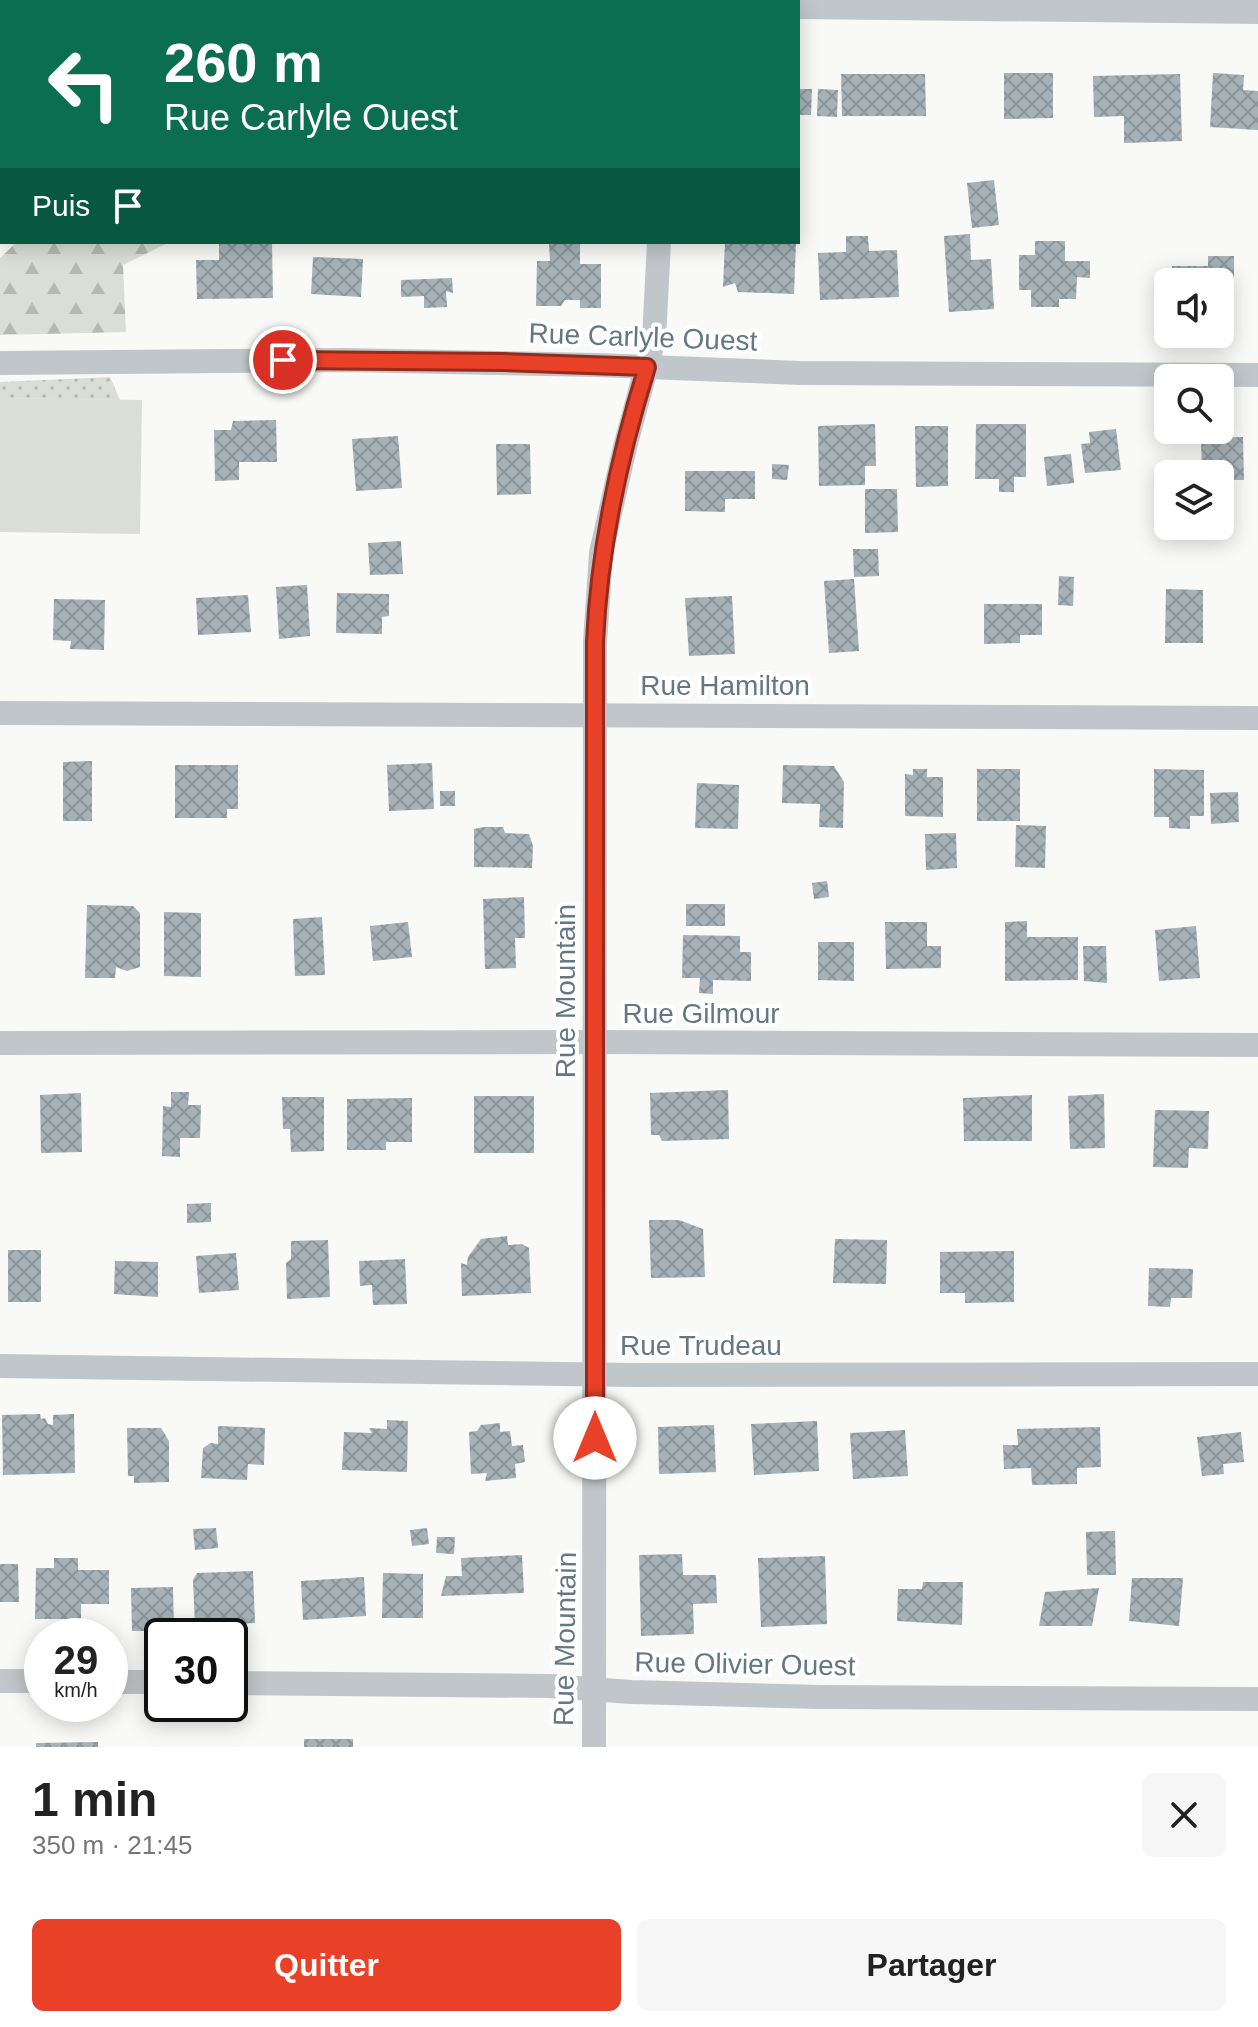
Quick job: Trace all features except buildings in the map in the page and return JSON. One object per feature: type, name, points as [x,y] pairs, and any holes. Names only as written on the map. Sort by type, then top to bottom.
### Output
[{"type":"street","points":[[800,7],[1258,12]]},
{"type":"street","name":"Rue Mountain","points":[[594,1747],[595,642],[601,553],[654,339],[659,244]]},
{"type":"street","name":"Rue Carlyle Ouest","points":[[0,363],[401,361],[800,373],[1258,375]]},
{"type":"street","name":"Rue Hamilton","points":[[0,713],[1258,718]]},
{"type":"street","name":"Rue Gilmour","points":[[0,1043],[1258,1045]]},
{"type":"street","name":"Rue Trudeau","points":[[0,1366],[595,1375],[1258,1374]]},
{"type":"street","points":[[0,1681],[24,1681]]},
{"type":"street","name":"Rue Olivier Ouest","points":[[248,1683],[550,1686],[820,1697],[1258,1699]]},
{"type":"green space","points":[[15,244],[166,244],[123,265],[126,332],[0,335],[0,258]]},
{"type":"green space","points":[[110,377],[120,400],[0,398],[0,382]]},
{"type":"green space","points":[[0,398],[142,400],[140,534],[0,532]]},
{"type":"route","points":[[283,360],[647,367],[601,553],[596,609],[595,1438]]}]
